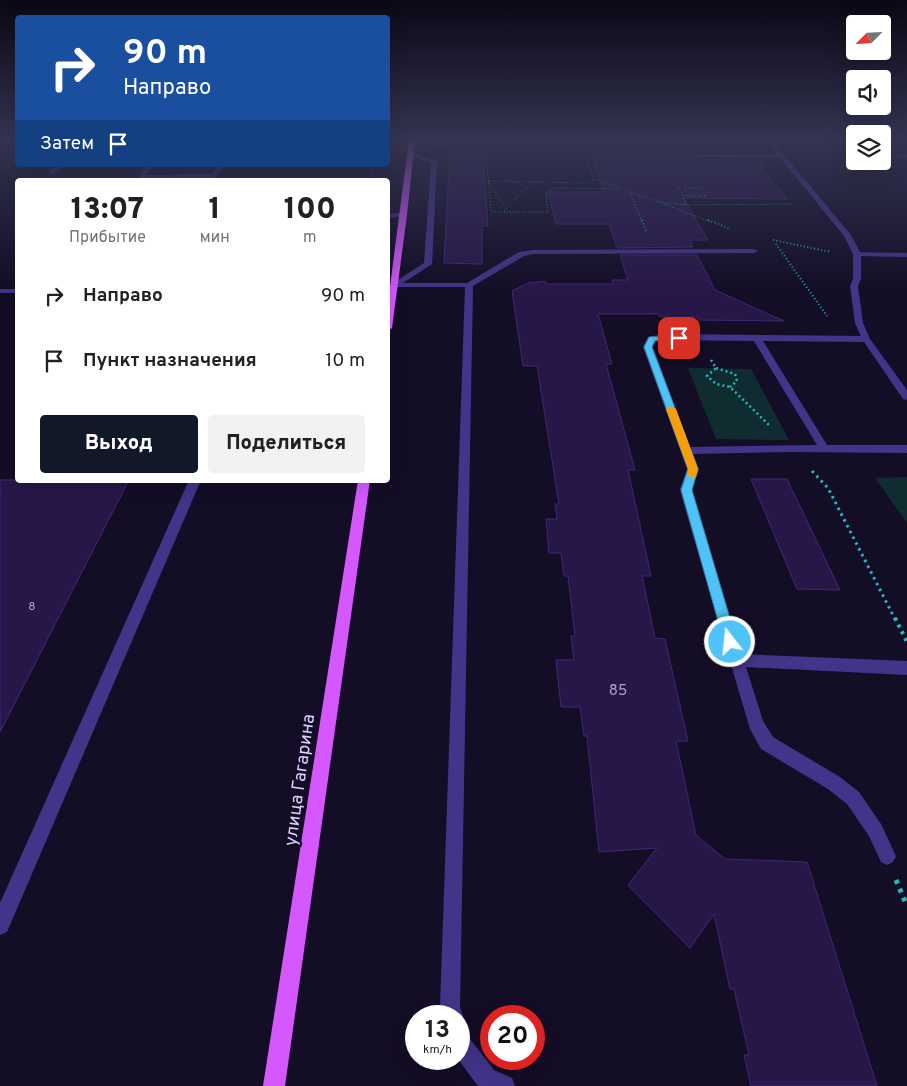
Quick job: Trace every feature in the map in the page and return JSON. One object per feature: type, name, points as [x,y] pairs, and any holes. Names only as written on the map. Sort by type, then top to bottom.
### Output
[{"type":"main road","points":[[390,306],[407,190]]},
{"type":"main road","name":"улица Гагарина","points":[[274,1086],[364,483]]},
{"type":"street","points":[[394,285],[428,264],[432,190]]},
{"type":"street","points":[[810,190],[847,235],[856,254],[857,279],[854,293],[859,323],[866,339],[907,397]]},
{"type":"street","points":[[390,216],[404,215]]},
{"type":"street","points":[[394,285],[469,285],[522,254],[533,252],[754,251]]},
{"type":"street","points":[[856,254],[907,255]]},
{"type":"street","points":[[450,1005],[469,285]]},
{"type":"street","points":[[0,291],[15,291]]},
{"type":"street","points":[[757,338],[824,448]]},
{"type":"street","points":[[866,339],[652,339],[648,347],[693,469],[686,490],[756,724],[767,744],[834,783],[853,798],[875,830],[887,856]]},
{"type":"street","points":[[686,451],[792,448],[907,449]]},
{"type":"street","points":[[0,925],[194,483]]},
{"type":"street","points":[[736,660],[907,668]]},
{"type":"street","points":[[470,1057],[486,1078],[504,1086]]},
{"type":"path","points":[[489,190],[491,212],[548,212],[546,191],[551,190]]},
{"type":"path","points":[[494,190],[505,207]]},
{"type":"path","points":[[504,211],[505,207],[524,190]]},
{"type":"path","points":[[624,190],[739,231]]},
{"type":"path","points":[[680,190],[687,205]]},
{"type":"path","points":[[683,196],[706,196],[702,190]]},
{"type":"path","points":[[630,193],[644,230],[654,231]]},
{"type":"path","points":[[659,202],[687,205],[798,204]]},
{"type":"path","points":[[772,240],[834,252]]},
{"type":"path","points":[[700,338],[716,368],[735,374],[737,381],[730,387]]},
{"type":"path","points":[[716,368],[707,376],[716,384],[730,387],[792,448],[828,488],[907,643]]},
{"type":"green space","points":[[688,368],[751,369],[789,440],[716,439]]},
{"type":"green space","points":[[907,477],[907,523],[875,478]]},
{"type":"building","points":[[448,190],[486,190],[488,226],[482,226],[482,264],[444,263]]},
{"type":"building","points":[[603,190],[779,190],[787,199],[683,198],[708,240],[690,240],[693,247],[617,248],[609,224],[556,224],[548,192],[604,192]]},
{"type":"building","points":[[620,255],[697,255],[715,290],[784,321],[699,320],[698,317],[660,317],[659,314],[598,314],[612,364],[606,364],[635,470],[628,470],[651,576],[642,576],[655,638],[665,639],[688,741],[676,741],[696,835],[725,859],[807,862],[877,1086],[751,1086],[744,1055],[749,1055],[734,989],[730,989],[714,914],[690,948],[628,885],[657,848],[599,852],[587,736],[584,736],[580,707],[561,707],[556,660],[574,660],[571,636],[575,636],[568,576],[564,576],[561,553],[549,553],[546,519],[557,519],[555,504],[559,504],[537,366],[523,366],[512,291],[528,283],[545,281],[546,284],[613,284],[612,280],[628,280]]},
{"type":"building","points":[[751,479],[787,479],[840,590],[797,589]]},
{"type":"building","points":[[0,480],[15,480],[15,483],[127,483],[0,732]]},
{"type":"slow traffic","points":[[671,409],[693,469],[692,474]]},
{"type":"route","points":[[679,338],[663,337],[652,339],[648,347],[693,469],[691,480],[686,490],[730,642]]}]
